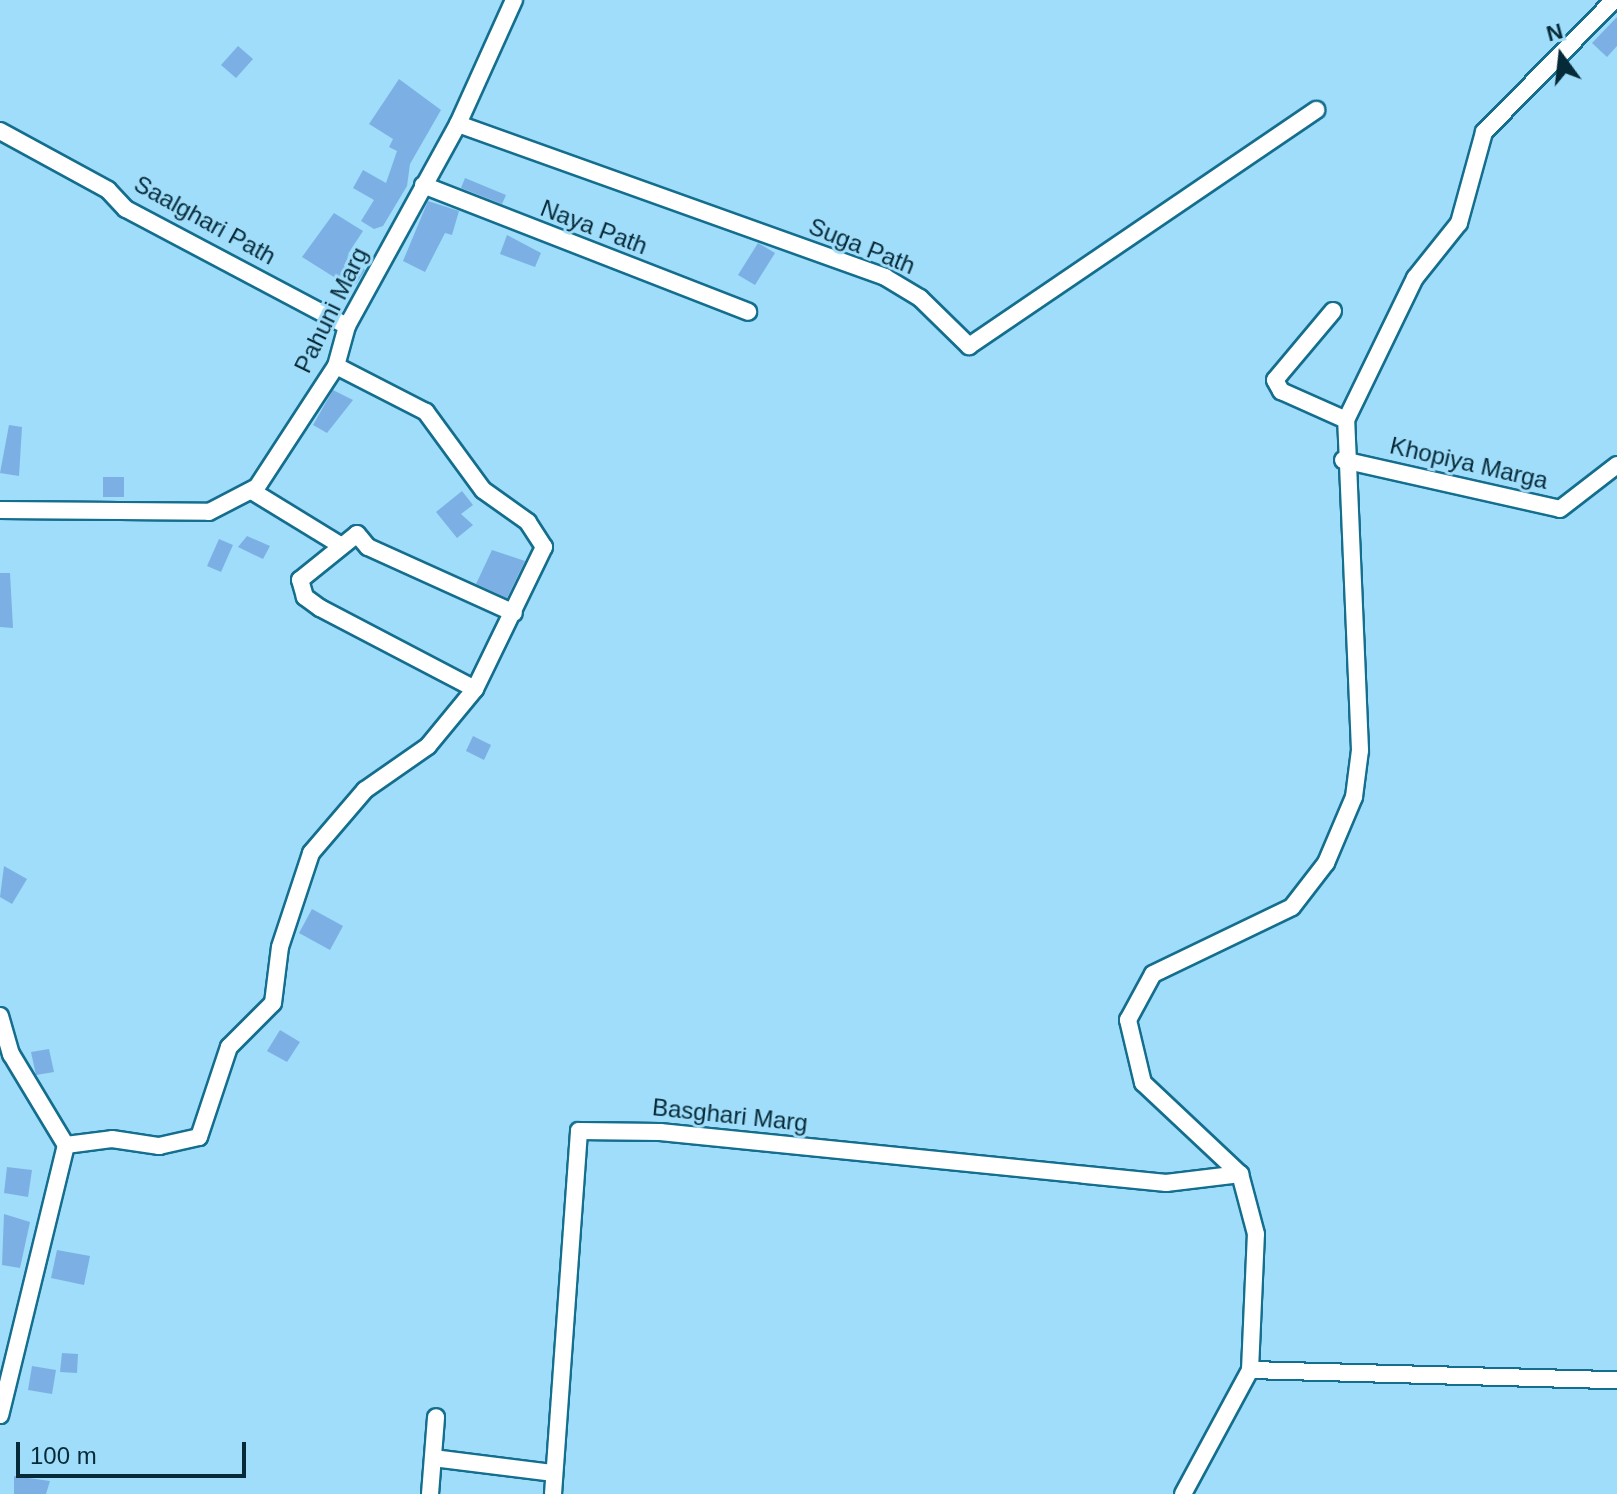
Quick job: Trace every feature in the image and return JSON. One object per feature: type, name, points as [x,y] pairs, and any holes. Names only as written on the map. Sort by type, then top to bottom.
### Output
[{"type":"street","name":"Pahuni Marg","points":[[252,491],[336,366],[347,326],[458,124],[514,0]]},
{"type":"street","points":[[1183,1494],[1239,1402],[1250,1370],[1257,1252],[1240,1174],[1143,1083],[1128,1020],[1142,982],[1153,974],[1292,907],[1308,892],[1354,797],[1361,687],[1343,460],[1346,420],[1415,278],[1459,223],[1484,132],[1614,0]]},
{"type":"street","name":"Suga Path","points":[[458,124],[885,277],[920,298],[969,346],[1316,110]]},
{"type":"street","name":"Saalghari Path","points":[[0,131],[108,190],[126,209],[347,326]]},
{"type":"street","name":"Naya Path","points":[[423,185],[748,312]]},
{"type":"street","points":[[1333,311],[1275,380],[1281,391],[1346,420]]},
{"type":"street","points":[[66,1145],[112,1139],[159,1146],[199,1137],[229,1047],[273,1003],[280,947],[311,853],[365,790],[428,746],[475,689],[544,547],[537,531],[483,490],[426,412],[336,366]]},
{"type":"street","name":"Khopiya Marga","points":[[1343,460],[1560,509],[1617,465]]},
{"type":"street","points":[[0,510],[209,512],[252,491],[340,545]]},
{"type":"street","points":[[475,689],[305,597],[300,580],[357,534],[368,547],[514,613]]},
{"type":"street","points":[[0,1016],[11,1054],[66,1145],[0,1415]]},
{"type":"street","name":"Basghari Marg","points":[[553,1494],[579,1131],[660,1132],[1166,1183],[1240,1174]]},
{"type":"street","points":[[1250,1370],[1617,1380]]},
{"type":"street","points":[[430,1494],[436,1417]]},
{"type":"street","points":[[433,1458],[554,1473]]},
{"type":"building","points":[[1617,17],[1617,46],[1607,57],[1592,43]]},
{"type":"building","points":[[238,46],[253,59],[236,78],[221,65]]},
{"type":"building","points":[[399,79],[441,110],[410,164],[407,186],[383,226],[374,229],[361,221],[374,200],[353,188],[363,170],[386,183],[397,151],[389,147],[393,139],[369,124]]},
{"type":"building","points":[[465,178],[506,195],[502,204],[461,188]]},
{"type":"building","points":[[428,201],[459,211],[452,235],[445,233],[425,272],[403,261]]},
{"type":"building","points":[[334,213],[363,231],[348,254],[365,270],[353,289],[302,257]]},
{"type":"building","points":[[507,235],[541,253],[535,267],[500,254]]},
{"type":"building","points":[[758,243],[775,253],[755,285],[738,275]]},
{"type":"building","points":[[333,390],[353,400],[327,433],[313,425]]},
{"type":"building","points":[[9,425],[22,427],[19,476],[0,473]]},
{"type":"building","points":[[103,477],[124,477],[124,497],[103,497]]},
{"type":"building","points":[[462,491],[473,505],[461,514],[473,525],[457,538],[436,512]]},
{"type":"building","points":[[247,536],[270,546],[263,559],[238,547]]},
{"type":"building","points":[[219,539],[233,545],[221,572],[207,566]]},
{"type":"building","points":[[492,550],[525,561],[507,598],[476,584]]},
{"type":"building","points":[[0,573],[10,573],[13,628],[0,627]]},
{"type":"building","points":[[473,736],[491,745],[484,760],[466,751]]},
{"type":"building","points":[[4,866],[27,879],[12,904],[0,897]]},
{"type":"building","points":[[312,909],[343,926],[330,950],[299,933]]},
{"type":"building","points":[[280,1030],[300,1042],[287,1062],[267,1051]]},
{"type":"building","points":[[49,1049],[54,1072],[36,1075],[31,1052]]},
{"type":"building","points":[[7,1167],[32,1170],[28,1197],[4,1193]]},
{"type":"building","points":[[4,1214],[30,1222],[20,1268],[2,1265]]},
{"type":"building","points":[[57,1250],[90,1256],[84,1285],[51,1278]]},
{"type":"building","points":[[62,1353],[78,1354],[77,1373],[60,1372]]},
{"type":"building","points":[[32,1366],[56,1370],[52,1394],[28,1390]]},
{"type":"building","points":[[14,1476],[50,1481],[46,1494],[14,1494]]}]
